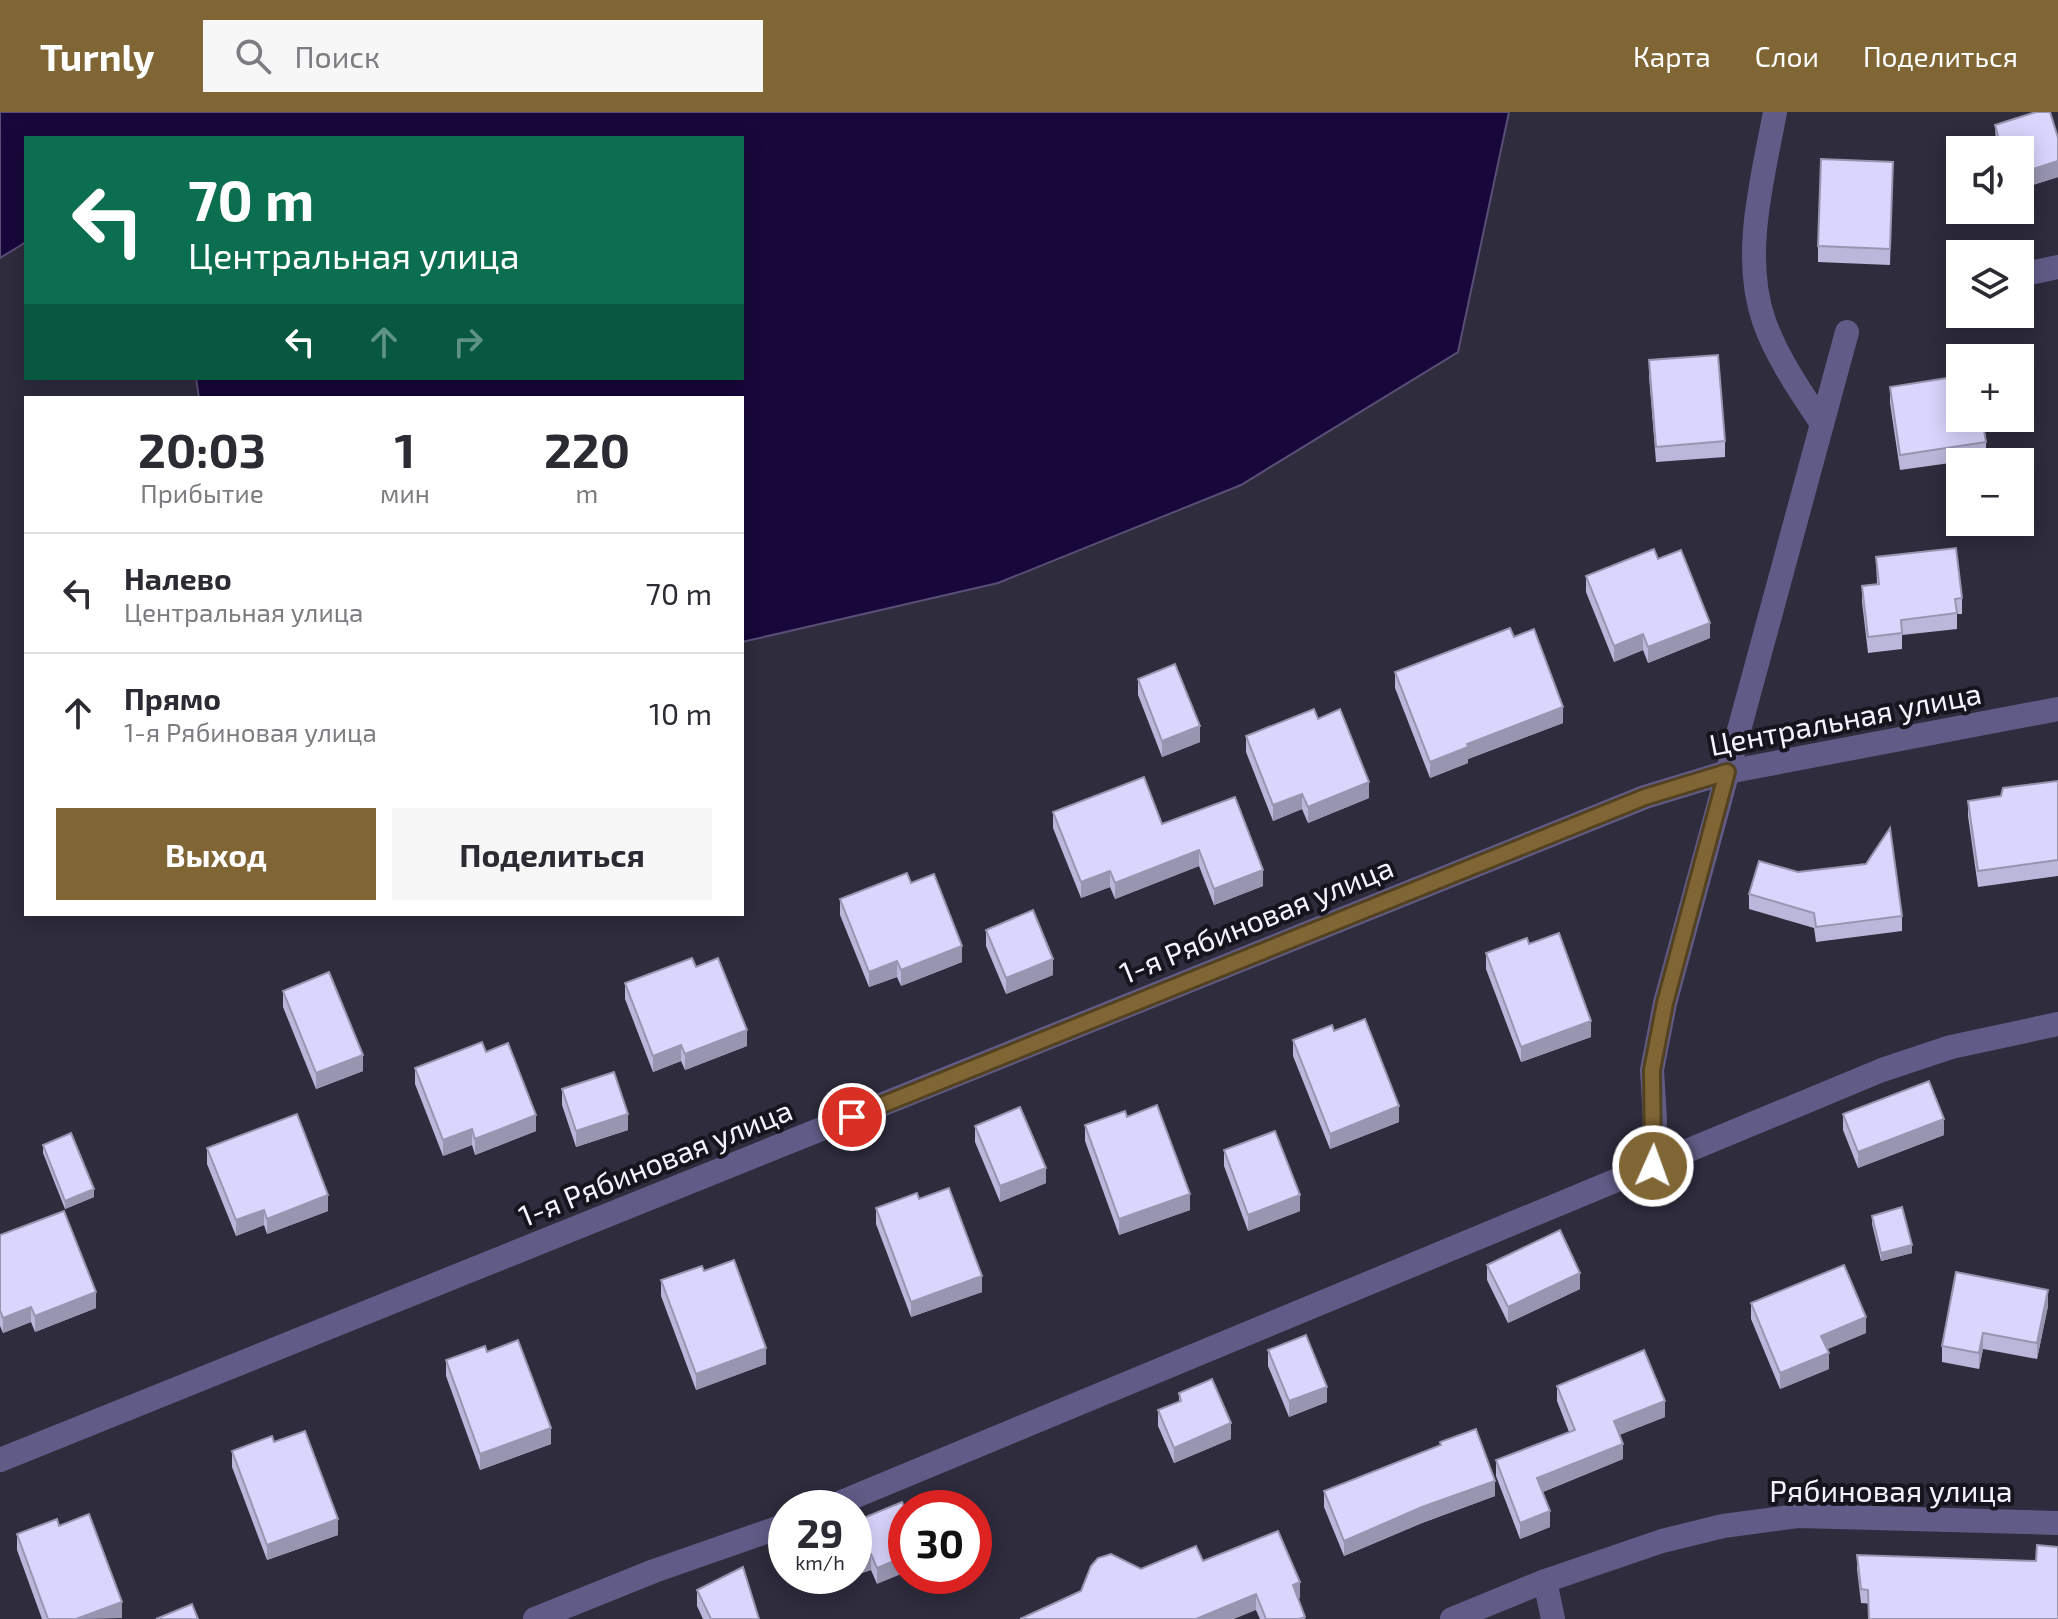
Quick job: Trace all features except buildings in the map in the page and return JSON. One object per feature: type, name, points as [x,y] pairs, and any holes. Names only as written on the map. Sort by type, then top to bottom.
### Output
[{"type":"street","points":[[1775,112],[1757,206],[1757,286],[1764,321],[1792,377],[1822,424]]},
{"type":"street","points":[[2034,272],[2058,267]]},
{"type":"street","points":[[1653,1166],[1652,1070],[1665,1003],[1847,332]]},
{"type":"street","name":"Центральная улица","points":[[1645,797],[1727,772],[2058,709]]},
{"type":"street","name":"1-я Рябиновая улица","points":[[0,1460],[1645,797]]},
{"type":"street","points":[[870,1490],[1882,1070],[1951,1047],[2058,1024]]},
{"type":"street","name":"Рябиновая улица","points":[[1452,1619],[1545,1581],[1662,1541],[1723,1526],[1798,1516],[2058,1523]]},
{"type":"street","points":[[535,1619],[654,1571],[768,1531]]},
{"type":"street","points":[[1545,1581],[1553,1619]]},
{"type":"shaded area","points":[[0,112],[1509,112],[1458,352],[1241,485],[998,583],[744,642],[744,396],[199,396],[196,380],[744,380],[744,136],[24,136],[24,243],[0,258]]},
{"type":"route","points":[[852,1117],[1645,797],[1727,772],[1665,1003],[1652,1070],[1655,1120],[1653,1166]]}]
